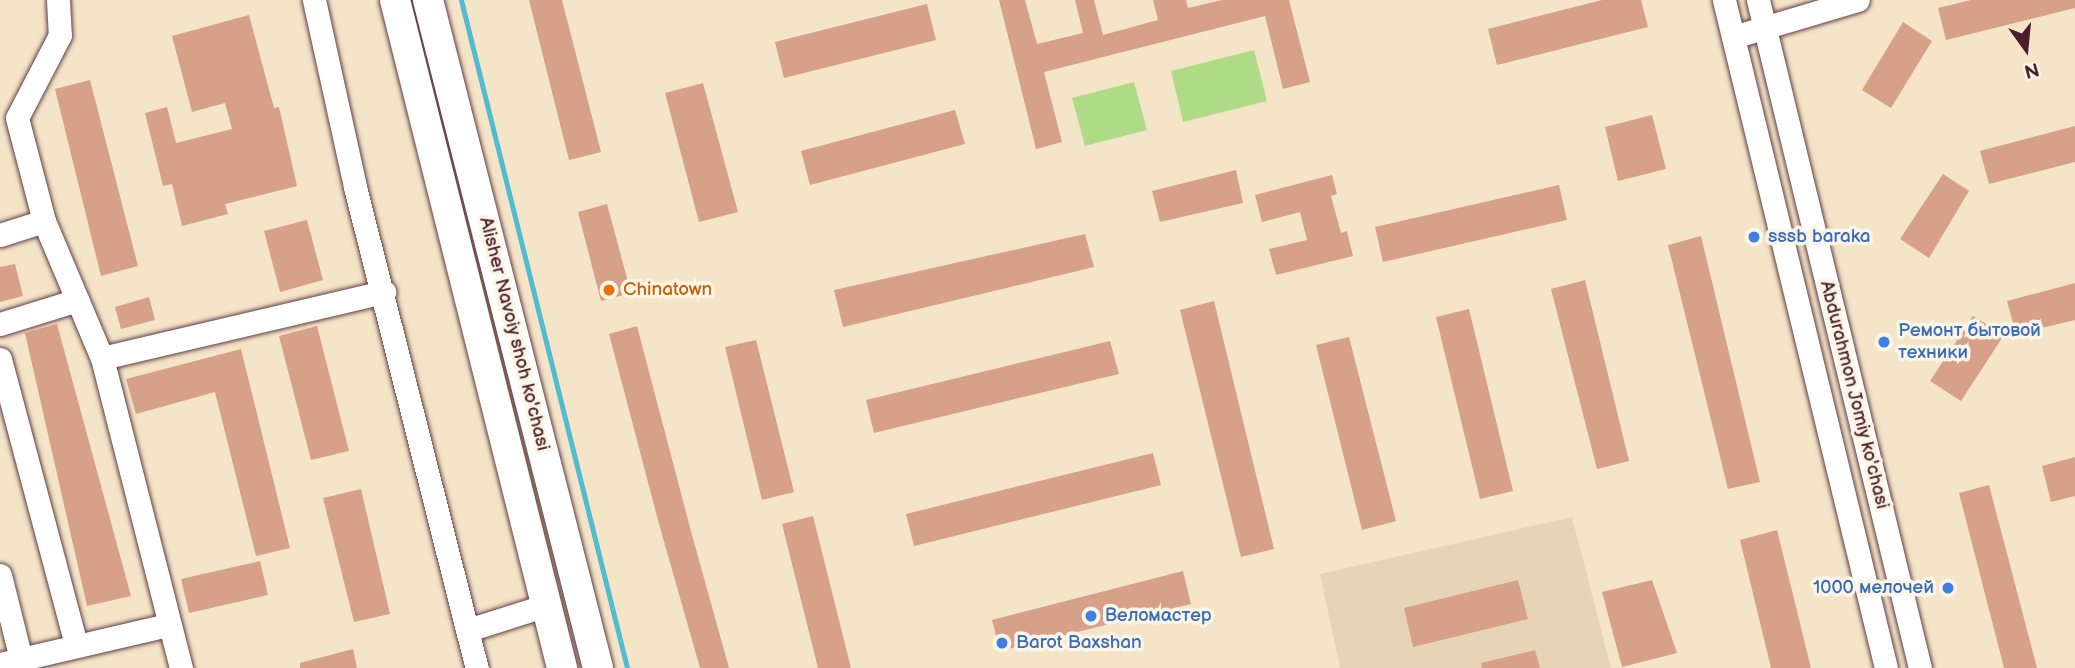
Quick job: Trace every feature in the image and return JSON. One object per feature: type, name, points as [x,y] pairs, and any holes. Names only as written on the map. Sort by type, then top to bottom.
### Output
[{"type":"main road","name":"Alisher Navoiy shoh ko'chasi","points":[[395,0],[562,668]]},
{"type":"main road","name":"Alisher Navoiy shoh ko'chasi","points":[[428,0],[598,668]]},
{"type":"street","points":[[58,0],[60,36],[9,120],[44,221],[102,358],[175,667]]},
{"type":"street","points":[[314,0],[355,187],[384,292],[477,668]]},
{"type":"street","name":"Abdurahmon Jomiy ko'chasi","points":[[1724,0],[1886,668]]},
{"type":"street","name":"Abdurahmon Jomiy ko'chasi","points":[[1758,0],[1920,668]]},
{"type":"street","points":[[1733,37],[1858,0]]},
{"type":"street","points":[[0,235],[44,221]]},
{"type":"street","points":[[102,358],[384,292]]},
{"type":"street","points":[[0,324],[77,300]]},
{"type":"street","points":[[0,359],[76,644]]},
{"type":"street","points":[[0,575],[11,662],[76,644],[167,625]]},
{"type":"street","points":[[468,630],[547,605]]},
{"type":"shaded area","points":[[1572,517],[1611,668],[1340,668],[1320,574]]},
{"type":"green space","points":[[1254,50],[1267,101],[1183,122],[1171,71]]},
{"type":"green space","points":[[1134,82],[1147,130],[1085,146],[1072,98]]},
{"type":"building","points":[[529,0],[562,0],[601,152],[569,160]]},
{"type":"building","points":[[999,0],[1025,0],[1037,44],[1083,33],[1075,0],[1094,0],[1103,35],[1158,20],[1153,0],[1186,0],[1188,8],[1222,0],[1289,0],[1310,82],[1283,89],[1265,16],[1044,72],[1062,142],[1036,149]]},
{"type":"building","points":[[1602,0],[1641,0],[1648,27],[1497,65],[1488,29]]},
{"type":"building","points":[[1971,0],[2075,0],[2075,8],[1946,40],[1938,8]]},
{"type":"building","points":[[927,4],[936,40],[784,78],[775,42]]},
{"type":"building","points":[[249,15],[274,108],[279,107],[297,186],[225,204],[228,214],[182,226],[172,184],[163,186],[145,113],[167,107],[176,143],[232,129],[225,103],[192,112],[172,36]]},
{"type":"building","points":[[1903,22],[1932,41],[1891,108],[1862,90]]},
{"type":"building","points":[[90,80],[138,266],[101,276],[55,89]]},
{"type":"building","points":[[703,83],[738,212],[699,222],[665,93]]},
{"type":"building","points":[[955,110],[965,144],[810,185],[801,151]]},
{"type":"building","points":[[1652,115],[1666,169],[1618,181],[1605,127]]},
{"type":"building","points":[[2075,126],[2075,162],[1989,184],[1980,151]]},
{"type":"building","points":[[1236,170],[1243,203],[1160,222],[1152,191]]},
{"type":"building","points":[[1943,174],[1969,191],[1929,258],[1900,239]]},
{"type":"building","points":[[1332,175],[1337,194],[1331,196],[1341,233],[1347,231],[1353,256],[1276,275],[1269,249],[1307,240],[1300,212],[1262,222],[1255,195]]},
{"type":"building","points":[[1559,185],[1567,220],[1383,262],[1375,227]]},
{"type":"building","points":[[607,204],[631,293],[601,301],[578,212]]},
{"type":"building","points":[[307,220],[323,280],[280,292],[264,231]]},
{"type":"building","points":[[1085,234],[1094,267],[843,327],[834,290]]},
{"type":"building","points":[[1701,236],[1760,482],[1728,489],[1668,245]]},
{"type":"building","points":[[15,264],[23,296],[0,302],[0,267]]},
{"type":"building","points":[[1585,280],[1629,461],[1597,469],[1551,289]]},
{"type":"building","points":[[2075,283],[2075,320],[2016,334],[2007,301]]},
{"type":"building","points":[[149,297],[155,320],[121,329],[115,307]]},
{"type":"building","points":[[1214,301],[1274,549],[1241,557],[1180,310]]},
{"type":"building","points":[[1469,309],[1513,491],[1480,499],[1436,317]]},
{"type":"building","points":[[1973,316],[2004,335],[1961,401],[1930,381]]},
{"type":"building","points":[[57,324],[131,596],[87,606],[25,333]]},
{"type":"building","points":[[317,326],[349,451],[311,460],[279,336]]},
{"type":"building","points":[[637,326],[729,668],[700,668],[659,524],[609,334]]},
{"type":"building","points":[[1349,337],[1396,521],[1362,530],[1316,345]]},
{"type":"building","points":[[756,340],[794,492],[762,500],[725,347]]},
{"type":"building","points":[[1110,341],[1119,374],[874,433],[866,400]]},
{"type":"building","points":[[241,349],[290,548],[256,556],[215,392],[136,414],[126,379]]},
{"type":"building","points":[[1153,453],[1161,485],[914,546],[906,514]]},
{"type":"building","points":[[2075,457],[2075,496],[2051,502],[2042,466]]},
{"type":"building","points":[[1989,485],[2037,668],[2004,668],[1959,493]]},
{"type":"building","points":[[361,489],[390,614],[354,622],[323,498]]},
{"type":"building","points":[[813,516],[851,668],[818,668],[782,524]]},
{"type":"building","points":[[1777,530],[1811,668],[1771,668],[1740,540]]},
{"type":"building","points":[[260,561],[268,595],[189,613],[181,579]]},
{"type":"building","points":[[1183,571],[1191,604],[1000,651],[992,620]]},
{"type":"building","points":[[1518,580],[1528,619],[1413,647],[1404,608]]},
{"type":"building","points":[[1652,580],[1677,653],[1622,667],[1602,592]]},
{"type":"building","points":[[353,649],[357,668],[300,668],[300,663]]},
{"type":"building","points":[[1535,650],[1540,668],[1482,668],[1481,663]]},
{"type":"waterway","points":[[461,0],[627,668]]},
{"type":"place","name":"sssb baraka","points":[[1754,237]]},
{"type":"place","name":"Chinatown","points":[[609,290]]},
{"type":"place","name":"Ремонт бытовой техники","points":[[1884,342]]},
{"type":"place","name":"1000 мелочей","points":[[1948,588]]},
{"type":"place","name":"Веломастер","points":[[1091,616]]},
{"type":"place","name":"Barot Baxshan","points":[[1002,643]]}]
